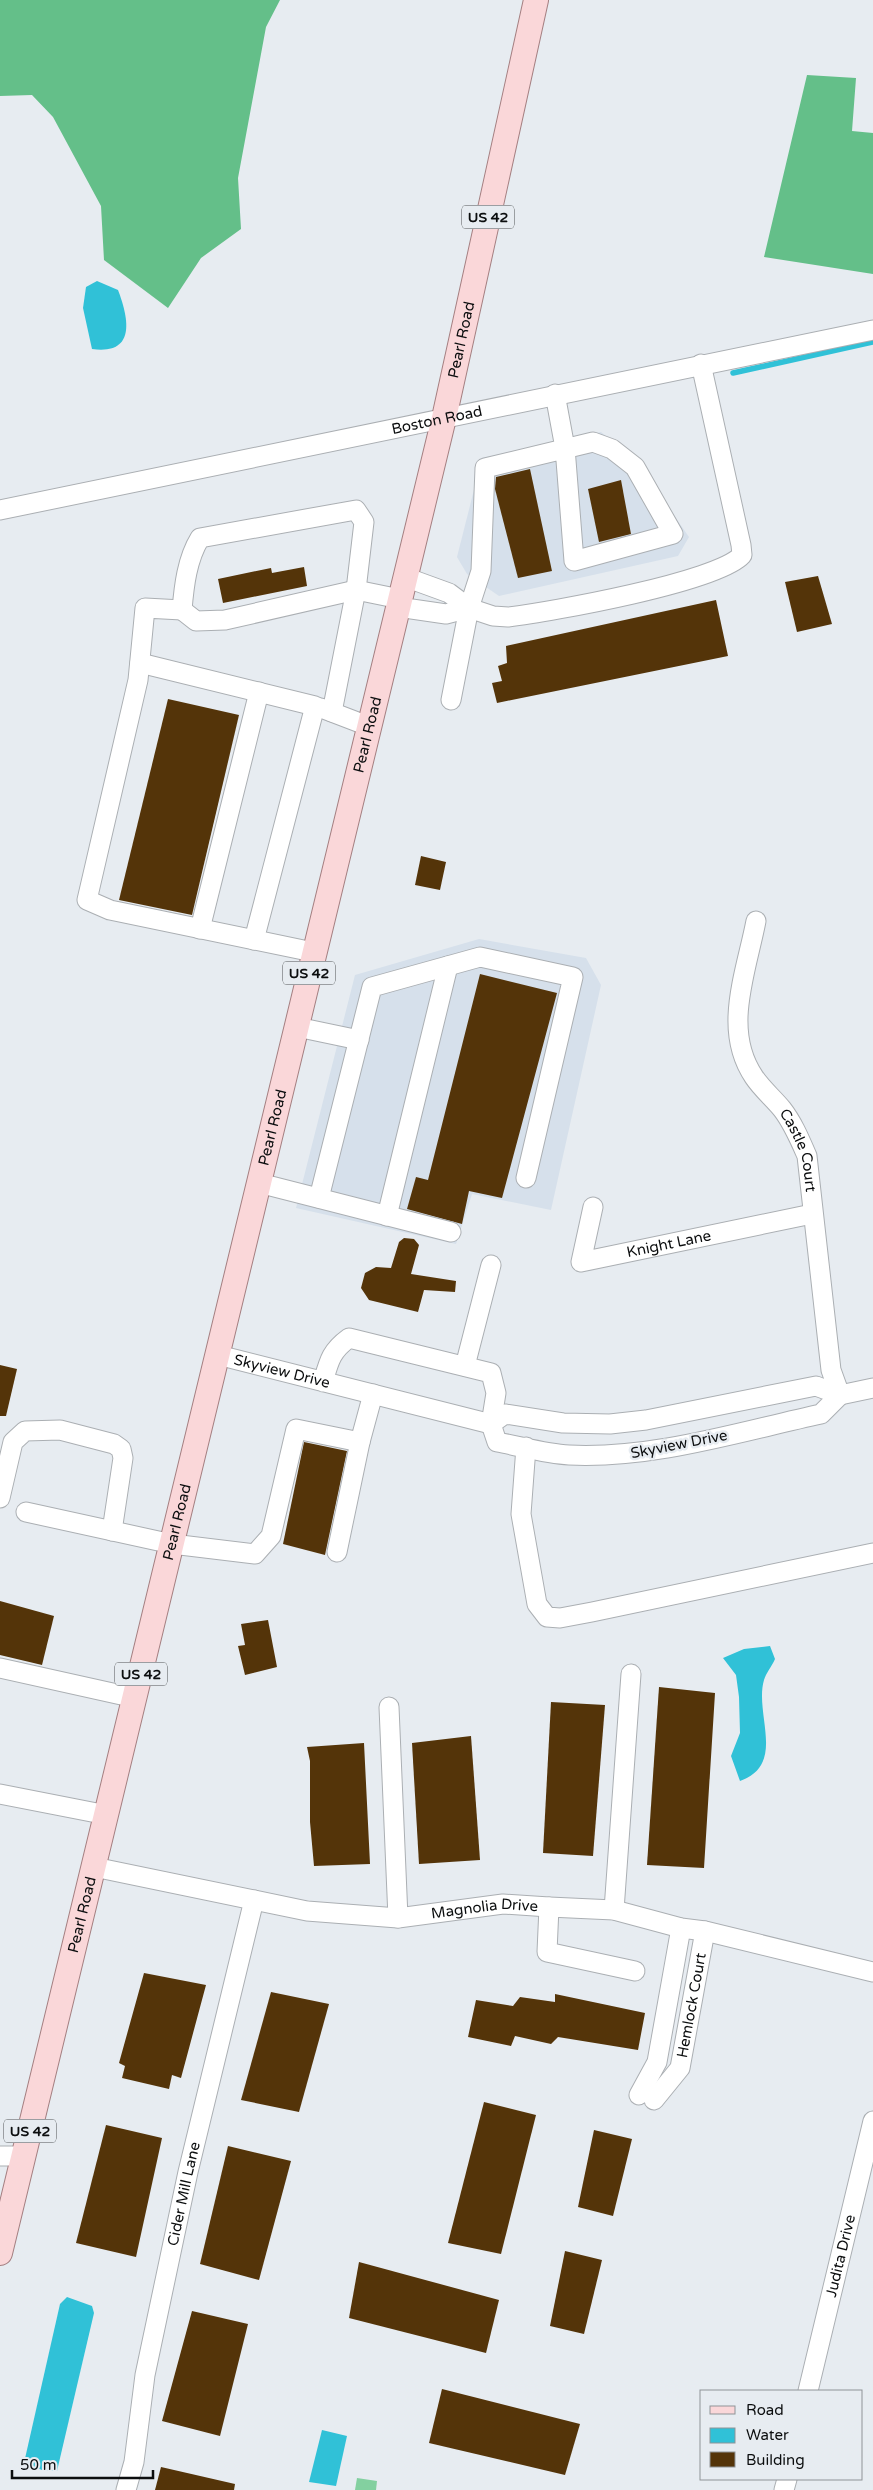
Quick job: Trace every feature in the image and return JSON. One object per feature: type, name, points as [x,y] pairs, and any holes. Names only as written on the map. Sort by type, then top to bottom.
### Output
[{"type":"main road","name":"Pearl Road","points":[[0,2253],[297,1027],[313,952],[444,418],[536,0]]},
{"type":"street","name":"Boston Road","points":[[0,510],[555,394],[873,330]]},
{"type":"street","points":[[405,577],[449,593],[469,608],[493,616],[508,617],[643,591],[736,562],[742,556],[741,545],[701,364]]},
{"type":"street","points":[[450,700],[469,608],[481,571],[484,468],[565,448],[593,442],[612,449],[634,467],[673,534],[574,561],[565,448],[555,394]]},
{"type":"street","points":[[182,610],[184,582],[195,547],[200,538],[356,510],[364,522],[356,590],[324,709],[254,940]]},
{"type":"street","points":[[313,952],[110,910],[87,900],[138,680],[145,608],[182,610],[196,621],[225,620],[356,590],[446,614],[469,608]]},
{"type":"street","points":[[140,663],[324,709],[368,726]]},
{"type":"street","points":[[200,929],[259,692]]},
{"type":"street","name":"Castle Court","points":[[756,922],[737,1017],[738,1040],[744,1060],[755,1079],[783,1110],[798,1136],[806,1156],[831,1370],[840,1395]]},
{"type":"street","points":[[319,1198],[372,987],[480,957],[572,977],[526,1178]]},
{"type":"street","points":[[387,1216],[448,966]]},
{"type":"street","points":[[297,1027],[359,1040]]},
{"type":"street","points":[[259,1183],[451,1232]]},
{"type":"street","name":"Knight Lane","points":[[593,1207],[581,1262],[812,1214]]},
{"type":"street","points":[[465,1366],[491,1265]]},
{"type":"street","points":[[324,1382],[329,1360],[336,1347],[349,1338],[465,1366],[491,1373],[496,1393],[491,1424]]},
{"type":"street","name":"Skyview Drive","points":[[218,1355],[491,1424],[505,1414],[563,1423],[610,1424],[646,1420],[816,1386],[840,1395],[821,1414],[649,1452],[613,1456],[566,1455],[497,1442],[491,1424]]},
{"type":"street","points":[[840,1395],[873,1388]]},
{"type":"street","points":[[336,1552],[360,1442],[373,1394]]},
{"type":"street","points":[[26,1512],[172,1544],[255,1554],[271,1536],[296,1429],[360,1442]]},
{"type":"street","points":[[0,1498],[13,1442],[25,1431],[60,1430],[114,1444],[121,1449],[123,1458],[112,1531]]},
{"type":"street","points":[[526,1447],[520,1514],[537,1604],[546,1617],[560,1618],[592,1612],[873,1553]]},
{"type":"street","points":[[0,1668],[135,1698]]},
{"type":"street","points":[[614,1910],[630,1674]]},
{"type":"street","points":[[389,1707],[398,1918]]},
{"type":"street","points":[[0,1794],[107,1815]]},
{"type":"street","name":"Magnolia Drive","points":[[94,1867],[307,1911],[398,1918],[503,1904],[614,1910],[681,1928],[873,1972]]},
{"type":"street","name":"Cider Mill Lane","points":[[126,2490],[134,2462],[146,2375],[188,2172],[254,1900]]},
{"type":"street","points":[[549,1907],[548,1952],[635,1971]]},
{"type":"street","name":"Hemlock Court","points":[[681,1928],[657,2062],[646,2098],[680,2068],[705,1932]]},
{"type":"street","name":"Judita Drive","points":[[808,2390],[873,2121]]},
{"type":"street","points":[[0,2156],[24,2156]]},
{"type":"shaded area","points":[[601,432],[636,461],[689,537],[678,556],[499,596],[467,574],[457,557],[482,458]]},
{"type":"shaded area","points":[[479,939],[586,958],[601,985],[551,1210],[472,1194],[456,1244],[296,1208],[355,975]]},
{"type":"green space","points":[[0,0],[280,0],[266,27],[238,178],[241,229],[201,258],[168,308],[104,260],[101,206],[53,117],[32,95],[0,96]]},
{"type":"green space","points":[[807,75],[856,78],[852,131],[873,133],[873,274],[764,257]]},
{"type":"green space","points":[[357,2478],[377,2481],[376,2490],[355,2490]]},
{"type":"water","points":[[97,281],[118,290],[125,312],[126,333],[122,341],[116,346],[106,349],[92,349],[83,308],[86,287]]},
{"type":"water","points":[[770,1646],[775,1659],[765,1677],[762,1693],[766,1751],[762,1763],[754,1773],[740,1781],[731,1756],[740,1733],[736,1675],[723,1658],[744,1649]]},
{"type":"water","points":[[67,2297],[92,2306],[94,2313],[57,2471],[42,2470],[24,2463],[60,2304]]},
{"type":"water","points":[[322,2430],[347,2436],[336,2486],[309,2482]]},
{"type":"building","points":[[530,469],[552,571],[518,578],[495,489],[496,477]]},
{"type":"building","points":[[621,480],[631,534],[599,542],[588,489]]},
{"type":"building","points":[[304,567],[307,586],[223,603],[218,579],[271,568],[272,573]]},
{"type":"building","points":[[818,576],[832,624],[797,632],[785,582]]},
{"type":"building","points":[[716,600],[728,656],[497,703],[492,683],[502,681],[498,666],[507,663],[506,646]]},
{"type":"building","points":[[168,699],[239,715],[192,915],[119,900]]},
{"type":"building","points":[[421,856],[446,862],[440,890],[415,885]]},
{"type":"building","points":[[480,974],[557,993],[502,1198],[469,1191],[462,1224],[407,1209],[416,1177],[428,1180]]},
{"type":"building","points":[[404,1238],[414,1239],[419,1245],[411,1274],[456,1281],[455,1292],[424,1290],[418,1312],[369,1300],[361,1288],[365,1273],[376,1267],[391,1268],[399,1242]]},
{"type":"building","points":[[0,1365],[17,1369],[6,1416],[0,1416]]},
{"type":"building","points":[[304,1442],[347,1451],[325,1555],[283,1544]]},
{"type":"building","points":[[0,1601],[54,1616],[42,1665],[0,1655]]},
{"type":"building","points":[[268,1620],[277,1667],[245,1675],[238,1646],[245,1645],[241,1624]]},
{"type":"building","points":[[659,1687],[715,1693],[704,1868],[647,1865]]},
{"type":"building","points":[[551,1702],[605,1705],[593,1856],[543,1853]]},
{"type":"building","points":[[471,1736],[480,1860],[419,1864],[412,1743]]},
{"type":"building","points":[[364,1743],[370,1864],[314,1866],[310,1822],[310,1761],[307,1747]]},
{"type":"building","points":[[144,1973],[206,1985],[181,2078],[172,2075],[169,2089],[122,2078],[125,2066],[119,2063]]},
{"type":"building","points":[[271,1992],[329,2004],[299,2112],[241,2100]]},
{"type":"building","points":[[555,1994],[645,2013],[638,2050],[558,2037],[551,2044],[515,2036],[511,2046],[468,2037],[476,2000],[513,2006],[520,1997],[555,2002]]},
{"type":"building","points":[[484,2102],[536,2115],[501,2254],[448,2243]]},
{"type":"building","points":[[106,2125],[162,2138],[136,2257],[76,2243]]},
{"type":"building","points":[[594,2130],[632,2139],[613,2216],[578,2207]]},
{"type":"building","points":[[228,2146],[291,2161],[259,2280],[200,2264]]},
{"type":"building","points":[[565,2251],[602,2260],[584,2334],[550,2326]]},
{"type":"building","points":[[359,2262],[499,2300],[486,2353],[349,2318]]},
{"type":"building","points":[[192,2311],[248,2324],[220,2436],[162,2421]]},
{"type":"building","points":[[442,2389],[580,2424],[565,2475],[429,2443]]},
{"type":"building","points":[[161,2467],[235,2484],[234,2490],[155,2490]]},
{"type":"waterway","points":[[733,373],[873,342]]}]
